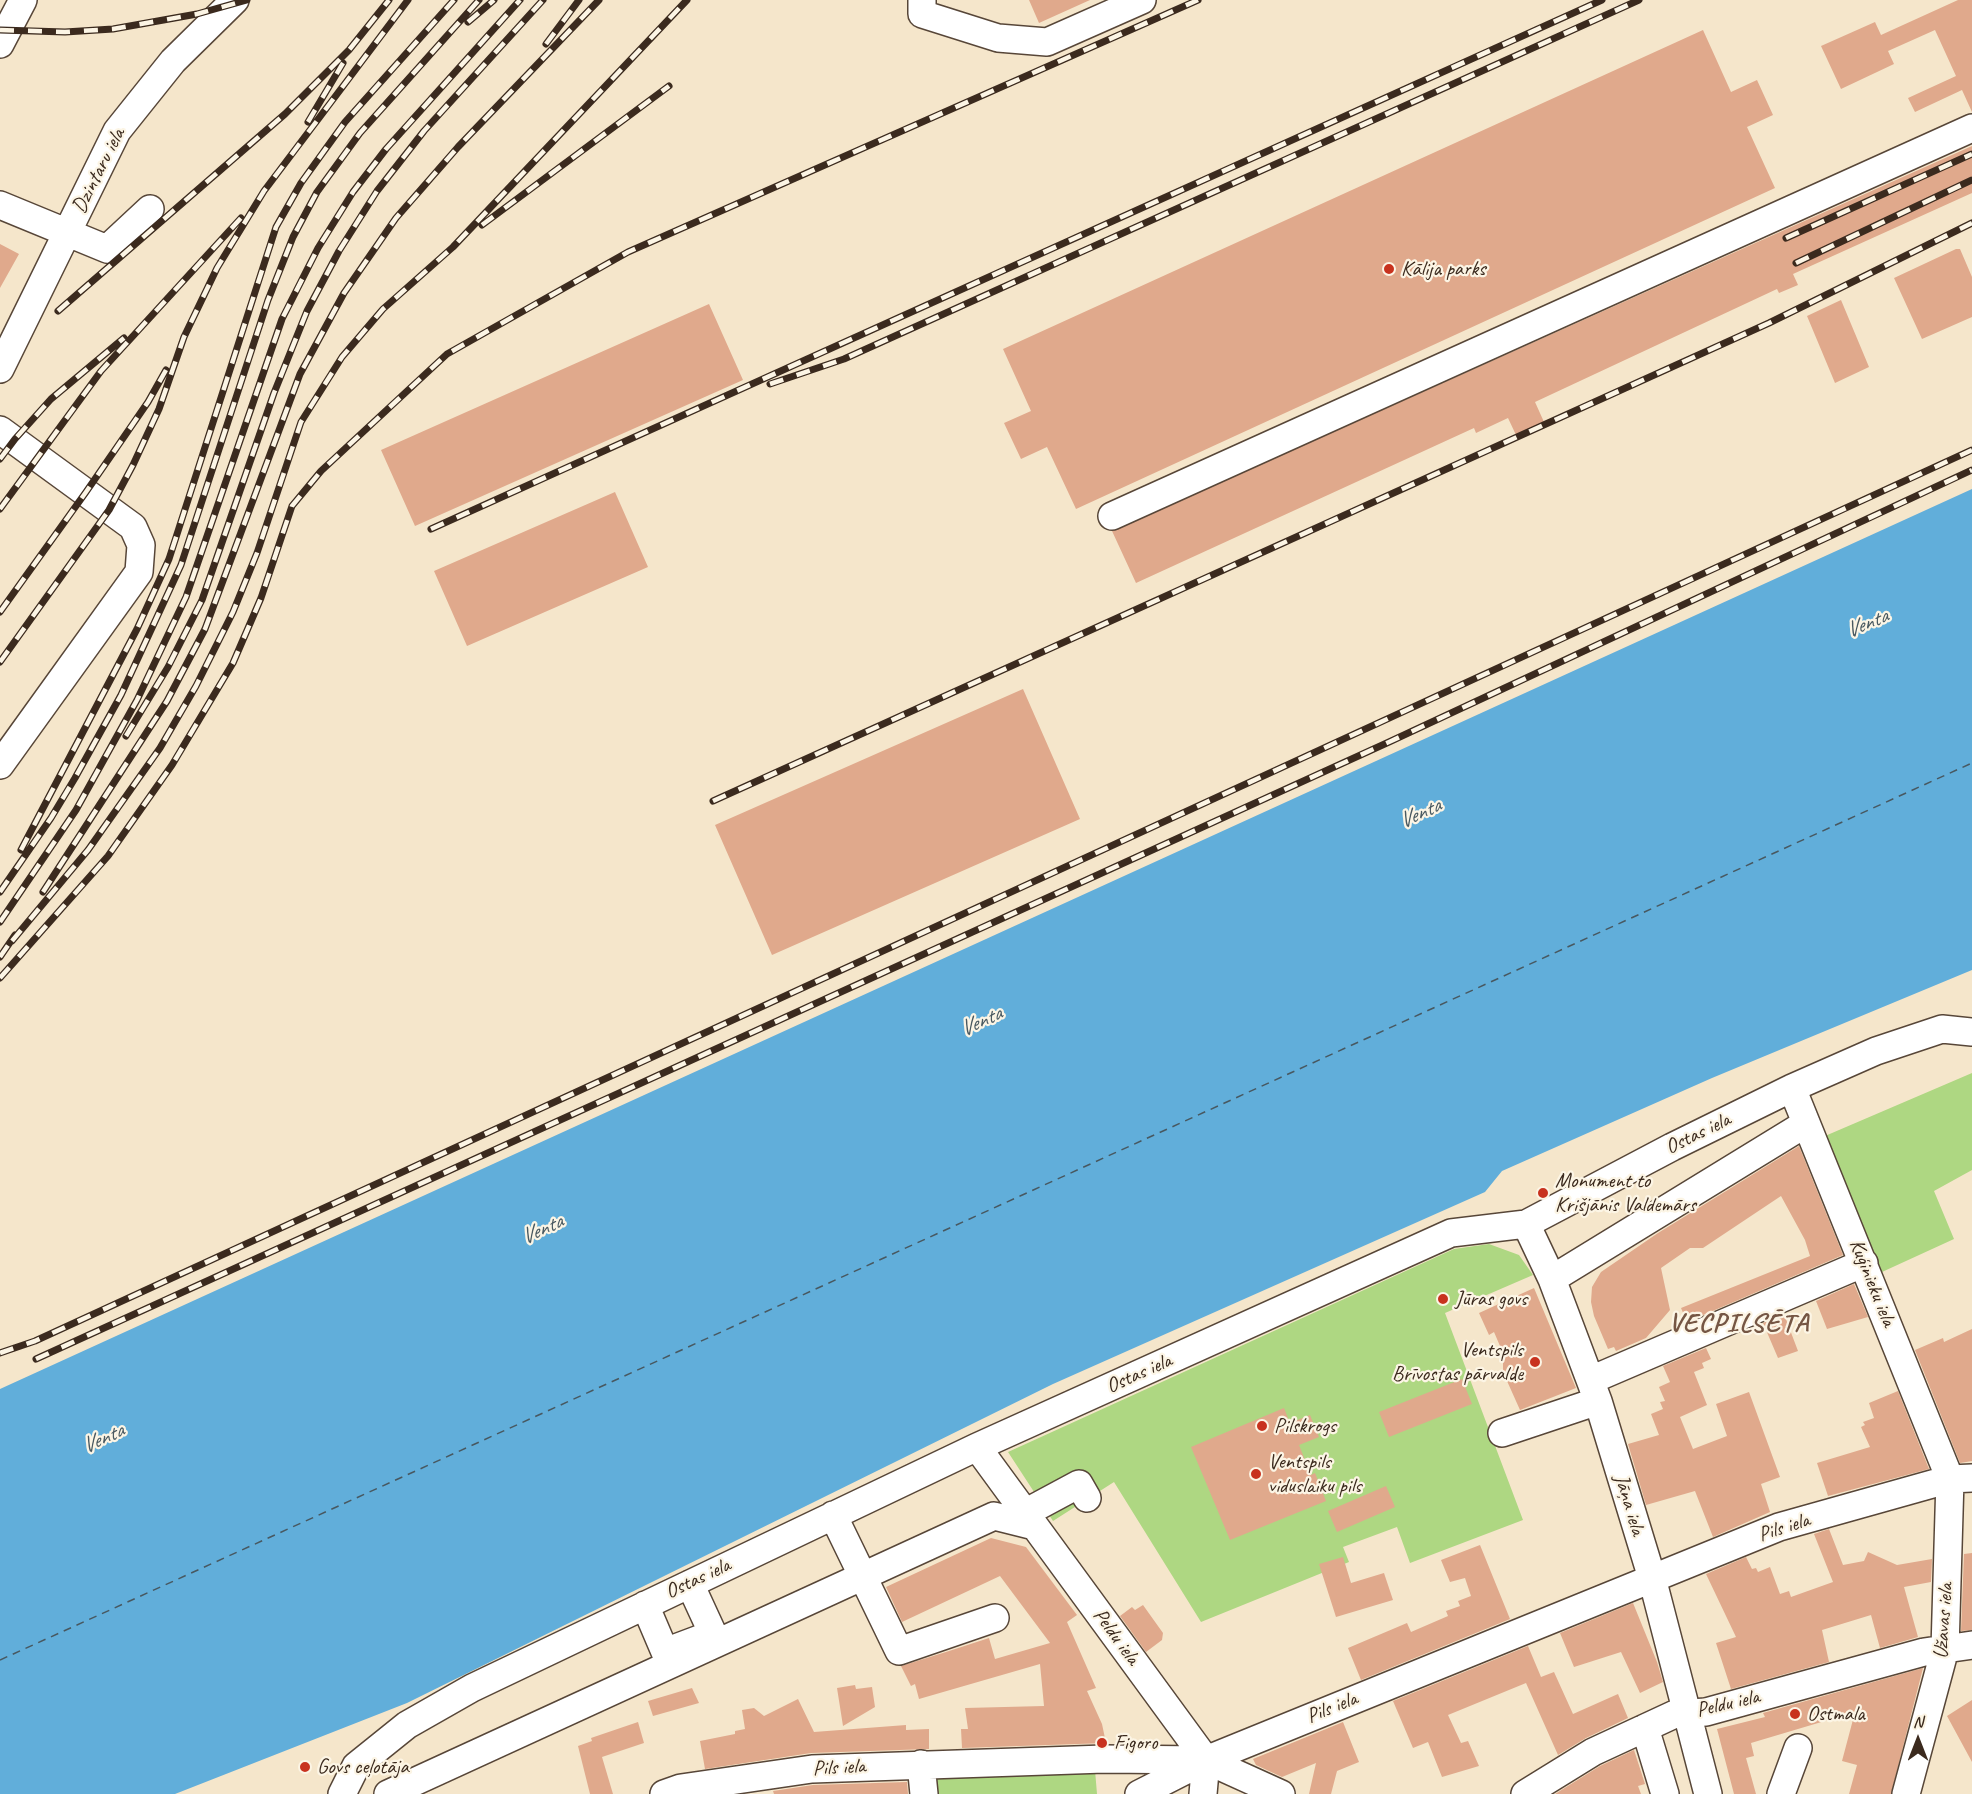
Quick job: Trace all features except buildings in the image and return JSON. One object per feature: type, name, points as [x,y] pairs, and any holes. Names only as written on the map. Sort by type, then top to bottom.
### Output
[{"type":"street","points":[[0,44],[23,0]]},
{"type":"street","name":"Dzintaru iela","points":[[0,369],[117,131],[173,61],[235,0]]},
{"type":"street","points":[[922,0],[922,14],[998,38],[1047,42],[1142,0]]},
{"type":"street","points":[[1112,516],[1972,128]]},
{"type":"street","points":[[0,205],[106,249],[150,208]]},
{"type":"street","points":[[0,430],[133,527],[141,545],[139,572],[0,765]]},
{"type":"street","name":"Ostas iela","points":[[342,1794],[356,1766],[407,1725],[472,1688],[977,1447],[1451,1233],[1526,1224],[1672,1147],[1792,1088],[1922,1034],[1953,1029],[1972,1032]]},
{"type":"street","name":"Kuģinieku iela","points":[[1792,1088],[1864,1263],[1961,1478]]},
{"type":"street","points":[[1552,1279],[1805,1124]]},
{"type":"street","name":"Jāņa iela","points":[[1526,1224],[1552,1279],[1594,1390],[1604,1454],[1652,1578],[1708,1794]]},
{"type":"street","points":[[1502,1433],[1864,1263]]},
{"type":"street","name":"Peldu iela","points":[[977,1447],[1206,1760],[1281,1794]]},
{"type":"street","name":"Pils iela","points":[[664,1794],[681,1788],[812,1769],[921,1764],[1206,1760],[1779,1527],[1961,1478]]},
{"type":"street","name":"Užavas iela","points":[[1906,1794],[1945,1649],[1961,1478]]},
{"type":"street","points":[[388,1794],[994,1516],[1029,1520],[1079,1484],[1088,1498]]},
{"type":"street","points":[[833,1515],[899,1651],[995,1618]]},
{"type":"street","points":[[645,1605],[664,1652],[713,1634],[690,1584]]},
{"type":"street","name":"Peldu iela","points":[[1525,1794],[1593,1752],[1675,1714],[1706,1712],[1924,1652],[1972,1645]]},
{"type":"street","points":[[1644,1728],[1665,1794]]},
{"type":"street","points":[[1781,1794],[1798,1748]]},
{"type":"street","points":[[1139,1794],[1206,1760]]},
{"type":"street","points":[[1203,1794],[1206,1760]]},
{"type":"street","points":[[921,1764],[924,1794]]},
{"type":"green space","points":[[1972,1073],[1972,1170],[1934,1191],[1954,1239],[1882,1272],[1825,1136]]},
{"type":"green space","points":[[1489,1244],[1519,1255],[1533,1275],[1445,1313],[1523,1520],[1410,1563],[1397,1527],[1343,1547],[1349,1562],[1201,1622],[1114,1482],[1053,1521],[1008,1452],[1454,1249]]},
{"type":"green space","points":[[1095,1770],[1097,1794],[932,1794],[934,1783],[938,1778]]},
{"type":"water","name":"Venta","points":[[1972,489],[1972,970],[1712,1078],[1502,1171],[1485,1192],[1053,1384],[407,1703],[175,1794],[0,1794],[0,1389]]},
{"type":"ferry route","points":[[0,1660],[1972,763]]},
{"type":"railway","points":[[0,30],[65,32],[113,29],[197,14],[247,0]]},
{"type":"railway","points":[[58,311],[285,114],[349,50],[389,0]]},
{"type":"railway","points":[[0,662],[109,510],[159,409],[184,337],[217,268],[264,191],[408,0]]},
{"type":"railway","points":[[21,850],[137,629],[169,559],[276,227],[301,183],[345,122],[454,0]]},
{"type":"railway","points":[[0,892],[51,818],[121,695],[181,565],[268,300],[293,237],[317,192],[360,133],[479,0]]},
{"type":"railway","points":[[468,22],[494,0]]},
{"type":"railway","points":[[0,922],[76,810],[137,700],[186,597],[282,319],[318,248],[353,192],[386,149],[520,0]]},
{"type":"railway","points":[[126,736],[168,667],[202,600],[274,393],[307,311],[339,251],[377,191],[424,131],[543,0]]},
{"type":"railway","points":[[546,44],[579,0]]},
{"type":"railway","points":[[43,892],[167,701],[205,629],[300,374],[344,293],[396,218],[458,147],[599,0]]},
{"type":"railway","points":[[12,941],[88,850],[160,748],[196,686],[233,612],[257,553],[301,422],[342,357],[383,309],[453,247],[687,0]]},
{"type":"railway","points":[[0,978],[108,856],[172,765],[233,663],[261,598],[292,506],[321,471],[447,354],[628,252],[1198,0]]},
{"type":"railway","points":[[431,529],[1602,0]]},
{"type":"railway","points":[[770,384],[844,359],[1639,0]]},
{"type":"railway","points":[[308,122],[343,63]]},
{"type":"railway","points":[[482,225],[669,86]]},
{"type":"railway","points":[[1786,238],[1972,154]]},
{"type":"railway","points":[[1796,263],[1972,180]]},
{"type":"railway","points":[[0,509],[101,371],[241,218]]},
{"type":"railway","points":[[713,801],[1769,323],[1972,223]]},
{"type":"railway","points":[[0,459],[51,399],[124,338]]},
{"type":"railway","points":[[0,612],[148,402],[166,370]]},
{"type":"railway","points":[[0,1353],[35,1341],[1972,450]]},
{"type":"railway","points":[[36,1359],[1389,742],[1972,470]]},
{"type":"railway","points":[[0,957],[15,935]]},
{"type":"place","name":"Kālija parks","points":[[1389,269]]},
{"type":"place","name":"Monument to Krišjānis Valdemārs","points":[[1543,1193]]},
{"type":"place","name":"Jūras govs","points":[[1443,1299]]},
{"type":"place","name":"Ventspils Brīvostas pārvalde","points":[[1535,1362]]},
{"type":"place","name":"Pilskrogs","points":[[1262,1426]]},
{"type":"place","name":"Ventspils viduslaiku pils","points":[[1256,1474]]},
{"type":"place","name":"Ostmala","points":[[1795,1714]]},
{"type":"place","name":"Figoro","points":[[1102,1743]]},
{"type":"place","name":"Govs ceļotāja","points":[[305,1767]]},
{"type":"district","name":"VECPILSĒTA","points":[[1739,1324]]}]
